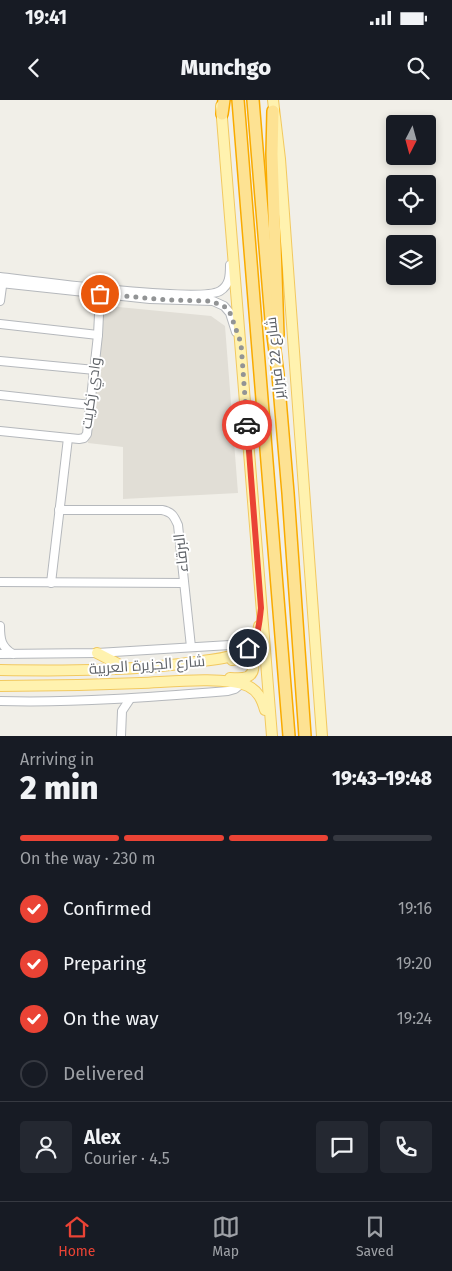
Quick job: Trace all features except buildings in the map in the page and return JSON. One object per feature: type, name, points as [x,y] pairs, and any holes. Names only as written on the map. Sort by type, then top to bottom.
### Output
[{"type":"highway","points":[[222,114],[223,100]]},
{"type":"highway","name":"شارع 22 فبراير","points":[[238,100],[289,736]]},
{"type":"highway","name":"شارع 22 فبراير","points":[[253,100],[298,619],[305,736]]},
{"type":"highway","points":[[273,105],[272,154],[279,321],[276,359]]},
{"type":"main road","name":"شارع 22 فبراير","points":[[273,105],[280,158],[322,736]]},
{"type":"main road","points":[[222,114],[271,731]]},
{"type":"main road","name":"شارع الجزيرة العربية","points":[[0,670],[128,668],[185,664],[223,658],[242,652],[253,644],[259,631],[261,608]]},
{"type":"main road","points":[[97,653],[128,668]]},
{"type":"main road","points":[[177,681],[197,678],[244,678],[252,674],[254,668],[252,663],[245,659],[185,664]]},
{"type":"main road","name":"شارع الجزيرة العربية","points":[[0,686],[70,686],[177,681],[241,684],[252,688],[261,697],[271,731]]},
{"type":"street","points":[[216,100],[222,114]]},
{"type":"street","points":[[1,280],[161,294],[213,294],[222,290],[229,280],[232,233]]},
{"type":"street","points":[[1,280],[100,294],[150,299],[217,302],[230,313],[241,343]]},
{"type":"street","points":[[0,302],[1,280]]},
{"type":"street","name":"وادي زكريت","points":[[0,431],[82,439],[87,434],[95,370],[100,294]]},
{"type":"street","points":[[0,324],[98,335]]},
{"type":"street","points":[[0,360],[95,370]]},
{"type":"street","points":[[0,395],[91,405]]},
{"type":"street","points":[[51,583],[68,438]]},
{"type":"street","name":"البرقاء","points":[[59,510],[162,510],[170,512],[178,525],[190,647]]},
{"type":"street","points":[[0,582],[184,583]]},
{"type":"street","points":[[0,626],[2,645],[13,654]]},
{"type":"street","name":"شارع الجزيرة العربية","points":[[0,654],[97,653],[230,645]]},
{"type":"street","points":[[0,701],[130,699],[228,691],[235,689],[241,684]]},
{"type":"street","points":[[121,736],[121,715],[125,704],[130,699]]},
{"type":"street","points":[[114,700],[121,715]]},
{"type":"shaded area","points":[[108,306],[211,316],[225,326],[238,493],[123,499],[123,447],[88,443],[101,312]]},
{"type":"way so far","points":[[100,294],[150,299],[210,301],[224,306],[230,313],[241,343],[247,425]]},
{"type":"route","points":[[247,425],[261,608],[259,631],[253,644],[248,648]]}]
